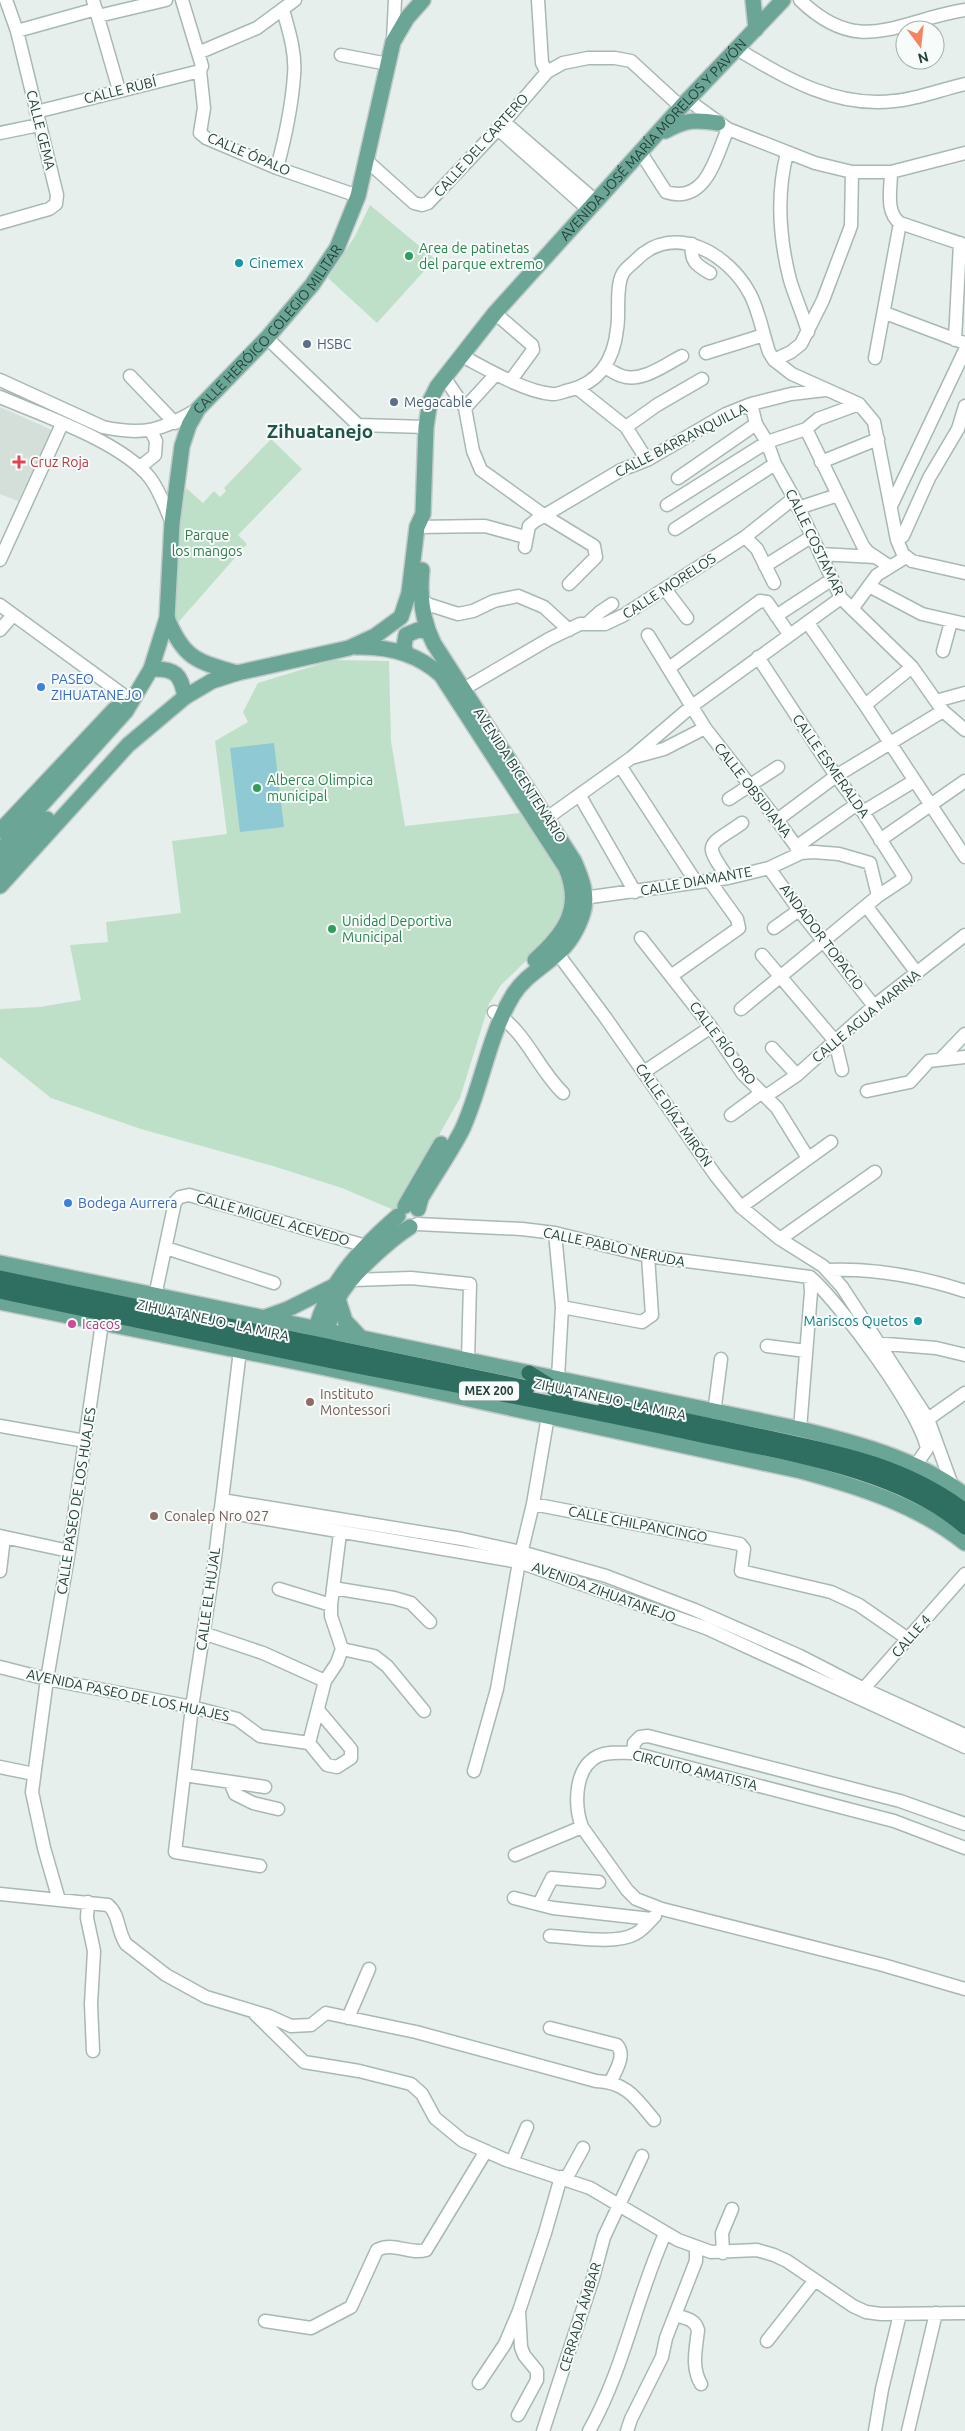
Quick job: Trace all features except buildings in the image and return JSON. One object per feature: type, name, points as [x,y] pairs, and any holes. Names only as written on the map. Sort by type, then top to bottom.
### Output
[{"type":"highway","name":"ZIHUATANEJO - LA MIRA","points":[[0,1278],[242,1341]]},
{"type":"highway","name":"ZIHUATANEJO - LA MIRA","points":[[0,1291],[158,1330],[318,1349],[566,1396],[792,1443],[873,1462],[914,1479],[940,1493],[965,1511]]},
{"type":"highway","name":"ZIHUATANEJO - LA MIRA","points":[[318,1349],[848,1469],[901,1488],[926,1501],[965,1527]]},
{"type":"highway","points":[[529,1373],[566,1396]]},
{"type":"main road","name":"CALLE HERÓICO COLEGIO MILITAR","points":[[151,669],[167,618],[172,522],[182,446],[189,426],[198,409],[267,338],[312,285],[337,248],[358,196],[393,42],[407,18],[423,0]]},
{"type":"main road","points":[[753,0],[756,29]]},
{"type":"main road","name":"AVENIDA JOSÉ MARÍA MORELOS Y PAVÓN","points":[[422,523],[426,427],[430,401],[444,377],[496,313],[655,136],[784,0]]},
{"type":"main road","points":[[655,136],[682,122],[698,120],[723,126]]},
{"type":"main road","name":"AVENIDA BICENTENARIO","points":[[422,523],[415,597],[431,638],[460,691],[542,822],[574,861],[582,879],[580,898],[582,914],[577,928],[558,954],[522,984],[498,1014]]},
{"type":"main road","points":[[0,886],[128,746],[166,711],[185,697],[212,681],[236,673],[349,648],[391,626],[401,617],[415,597]]},
{"type":"main road","points":[[167,618],[176,640],[187,653],[204,663],[236,673]]},
{"type":"main road","points":[[418,630],[431,638],[428,653],[412,655],[404,646],[406,635],[418,630]]},
{"type":"main road","name":"AVENIDA BICENTENARIO","points":[[349,648],[371,647],[412,655],[442,675],[460,691]]},
{"type":"main road","points":[[0,851],[99,742],[151,669],[164,668],[173,672],[181,679],[185,697]]},
{"type":"main road","points":[[2,826],[129,700]]},
{"type":"main road","points":[[0,869],[126,737],[140,724],[166,711]]},
{"type":"main road","name":"AVENIDA BICENTENARIO","points":[[498,1014],[510,983],[552,945],[580,898]]},
{"type":"main road","points":[[263,1318],[336,1292],[353,1280],[410,1216],[441,1153],[457,1128],[498,1014]]},
{"type":"main road","points":[[318,1349],[336,1292],[366,1246],[410,1216]]},
{"type":"main road","points":[[0,1263],[263,1318],[318,1349],[548,1416],[856,1486],[914,1509],[948,1529],[965,1543]]},
{"type":"main road","points":[[336,1292],[345,1321],[360,1337]]},
{"type":"main road","points":[[0,1302],[102,1323],[158,1330]]},
{"type":"main road","points":[[318,1349],[360,1337],[800,1430],[849,1442],[915,1466],[952,1485],[965,1495]]},
{"type":"street","name":"CALLE GEMA","points":[[0,223],[50,209],[56,204],[57,195],[17,31],[6,0]]},
{"type":"street","points":[[17,31],[96,8],[166,0]]},
{"type":"street","name":"CALLE ÓPALO","points":[[182,0],[201,68],[204,108],[200,134],[277,168],[358,196]]},
{"type":"street","points":[[198,52],[257,28],[295,0]]},
{"type":"street","points":[[393,42],[394,0]]},
{"type":"street","points":[[538,0],[542,63],[546,72],[563,63],[588,58],[615,58],[632,61],[685,103],[723,126],[815,163],[852,172],[890,172],[965,153]]},
{"type":"street","points":[[800,0],[815,14],[844,30],[871,33],[894,29],[937,15],[965,10]]},
{"type":"street","points":[[96,8],[119,90]]},
{"type":"street","points":[[277,168],[285,137],[294,74],[292,45],[283,10]]},
{"type":"street","points":[[737,49],[811,90],[846,100],[895,101],[965,84]]},
{"type":"street","points":[[341,55],[388,64]]},
{"type":"street","name":"CALLE RUBÍ","points":[[0,133],[37,118],[119,90],[201,68]]},
{"type":"street","name":"CALLE DEL CARTERO","points":[[366,160],[414,203],[422,205],[428,203],[501,126],[546,72]]},
{"type":"street","points":[[501,126],[593,206]]},
{"type":"street","points":[[641,153],[666,192],[674,193],[694,190],[705,183],[723,126]]},
{"type":"street","points":[[787,153],[780,194],[780,237],[790,282],[808,332]]},
{"type":"street","points":[[774,360],[796,348],[808,332],[823,300],[852,226],[852,172]]},
{"type":"street","points":[[884,313],[960,341],[962,244],[900,223],[892,215],[890,172]]},
{"type":"street","points":[[875,358],[900,223]]},
{"type":"street","points":[[462,356],[496,374],[553,394],[577,388],[596,378],[612,356],[618,328],[618,300],[622,274],[641,255],[656,245],[673,241],[702,247],[738,278],[750,295],[774,360],[792,374],[859,404],[874,422],[897,540],[906,557]]},
{"type":"street","points":[[692,244],[690,254],[693,261],[710,273]]},
{"type":"street","points":[[496,313],[532,345],[533,350],[511,380]]},
{"type":"street","points":[[706,353],[764,335]]},
{"type":"street","points":[[267,338],[358,424],[426,427]]},
{"type":"street","points":[[890,507],[965,350]]},
{"type":"street","points":[[605,367],[624,377],[632,377],[651,372],[682,356]]},
{"type":"street","points":[[466,408],[496,374]]},
{"type":"street","points":[[130,376],[174,423]]},
{"type":"street","points":[[444,377],[466,408],[473,451],[481,470],[545,516],[594,546],[596,557],[569,584]]},
{"type":"street","points":[[626,428],[657,405],[702,379]]},
{"type":"street","points":[[0,381],[103,427],[151,431],[174,423],[198,409]]},
{"type":"street","points":[[577,388],[626,428],[647,460]]},
{"type":"street","name":"CALLE BARRANQUILLA","points":[[422,523],[485,526],[525,542],[529,526],[621,470],[647,460],[726,414],[751,404],[791,394],[828,390]]},
{"type":"street","points":[[0,397],[109,446],[140,467],[159,492],[172,522]]},
{"type":"street","name":"CALLE COSTAMAR","points":[[751,404],[756,424],[767,442],[775,464],[796,503],[841,598],[912,667],[940,706],[965,730]]},
{"type":"street","points":[[667,505],[767,442],[806,429],[818,420],[859,404]]},
{"type":"street","points":[[897,540],[903,536],[930,478],[958,429],[965,406]]},
{"type":"street","points":[[0,560],[62,424]]},
{"type":"street","points":[[678,478],[756,424]]},
{"type":"street","points":[[806,429],[863,546],[889,566]]},
{"type":"street","points":[[140,467],[155,455],[156,441],[151,431]]},
{"type":"street","points":[[821,462],[878,439]]},
{"type":"street","points":[[675,529],[775,464]]},
{"type":"street","name":"CALLE MORELOS","points":[[460,691],[569,630],[588,623],[614,621],[796,503],[838,495]]},
{"type":"street","points":[[744,537],[754,544],[774,583]]},
{"type":"street","points":[[765,566],[811,537]]},
{"type":"street","points":[[820,554],[875,557]]},
{"type":"street","points":[[852,609],[877,575],[906,557],[965,573]]},
{"type":"street","points":[[776,616],[831,580]]},
{"type":"street","points":[[868,586],[922,614],[965,624]]},
{"type":"street","points":[[665,589],[687,618]]},
{"type":"street","points":[[415,597],[458,614],[473,611],[494,601],[518,596],[544,607],[569,630]]},
{"type":"street","points":[[542,822],[620,767],[692,706],[841,598]]},
{"type":"street","points":[[669,668],[760,600],[767,602],[789,634]]},
{"type":"street","points":[[588,623],[612,604]]},
{"type":"street","points":[[0,605],[129,700]]},
{"type":"street","points":[[0,630],[14,616]]},
{"type":"street","points":[[943,651],[951,622]]},
{"type":"street","points":[[808,623],[865,705],[965,857]]},
{"type":"street","points":[[631,758],[664,749],[705,728],[648,635]]},
{"type":"street","name":"CALLE ESMERALDA","points":[[758,657],[836,776],[905,875],[902,881],[878,896]]},
{"type":"street","points":[[865,705],[912,667]]},
{"type":"street","points":[[777,820],[836,776],[890,744],[940,706],[965,693]]},
{"type":"street","name":"CALLE OBSIDIANA","points":[[705,728],[798,850]]},
{"type":"street","points":[[620,767],[696,882]]},
{"type":"street","points":[[729,799],[778,767]]},
{"type":"street","name":"CALLE DIAMANTE","points":[[580,898],[728,878],[769,868],[860,808],[914,781]]},
{"type":"street","points":[[880,840],[965,781]]},
{"type":"street","points":[[580,796],[635,892]]},
{"type":"street","points":[[728,878],[711,855],[710,849],[713,843],[742,823]]},
{"type":"street","name":"CALLE DIAMANTE","points":[[798,850],[839,854],[870,864],[878,896]]},
{"type":"street","name":"ANDADOR TOPACIO","points":[[769,868],[799,910],[874,1006]]},
{"type":"street","points":[[671,976],[739,928],[739,922],[709,880]]},
{"type":"street","points":[[741,1009],[823,940],[867,908],[878,896]]},
{"type":"street","points":[[867,908],[917,973]]},
{"type":"street","points":[[774,928],[799,910]]},
{"type":"street","name":"CALLE AGUA MARINA","points":[[731,1115],[797,1075],[874,1006],[965,935]]},
{"type":"street","name":"CALLE RÍO ORO","points":[[641,938],[711,1027],[738,1069],[777,1108],[808,1158]]},
{"type":"street","name":"CALLE DÍAZ MIRÓN","points":[[558,954],[740,1208],[780,1239],[827,1270],[850,1298],[928,1419],[952,1485]]},
{"type":"street","points":[[762,956],[835,1041],[842,1070]]},
{"type":"street","points":[[498,1014],[534,1052],[548,1076],[563,1093]]},
{"type":"street","points":[[644,1072],[711,1027]]},
{"type":"street","points":[[866,1091],[910,1082],[965,1034]]},
{"type":"street","points":[[772,1048],[797,1075]]},
{"type":"street","points":[[935,1060],[965,1057]]},
{"type":"street","points":[[740,1208],[831,1142]]},
{"type":"street","points":[[780,1239],[875,1172]]},
{"type":"street","name":"CALLE MIGUEL ACEVEDO","points":[[166,1248],[175,1202],[180,1197],[189,1195],[366,1246]]},
{"type":"street","name":"CALLE PABLO NERUDA","points":[[410,1216],[555,1233],[648,1256],[810,1277]]},
{"type":"street","points":[[555,1233],[562,1307],[558,1378]]},
{"type":"street","points":[[156,1296],[166,1248],[274,1283]]},
{"type":"street","points":[[781,1273],[796,1268],[798,1260],[797,1250]]},
{"type":"street","points":[[562,1307],[642,1322],[648,1319],[652,1315],[648,1256]]},
{"type":"street","points":[[827,1270],[845,1269],[903,1275],[925,1279],[965,1291]]},
{"type":"street","points":[[810,1277],[823,1288],[865,1342],[916,1419],[926,1440],[927,1449],[915,1466]]},
{"type":"street","points":[[800,1430],[811,1292],[810,1277]]},
{"type":"street","points":[[353,1280],[411,1278],[470,1284],[468,1360]]},
{"type":"street","name":"CALLE EL HUJAL","points":[[246,1315],[192,1707],[175,1852],[260,1866]]},
{"type":"street","name":"CALLE PASEO DE LOS HUAJES","points":[[59,1900],[32,1792],[46,1679],[69,1551],[102,1323]]},
{"type":"street","points":[[865,1342],[936,1348],[965,1355]]},
{"type":"street","points":[[767,1346],[806,1351]]},
{"type":"street","points":[[714,1413],[721,1360]]},
{"type":"street","points":[[928,1419],[965,1393]]},
{"type":"street","points":[[474,1771],[497,1689],[520,1557],[533,1504],[548,1416]]},
{"type":"street","points":[[0,1426],[85,1441]]},
{"type":"street","name":"CALLE CHILPANCINGO","points":[[533,1504],[743,1546],[742,1571],[832,1592],[859,1605],[908,1639]]},
{"type":"street","name":"AVENIDA ZIHUATANEJO","points":[[221,1505],[340,1533],[520,1557]]},
{"type":"street","name":"AVENIDA ZIHUATANEJO","points":[[221,1505],[462,1539],[520,1557],[606,1576],[695,1610],[800,1656],[860,1693],[965,1748]]},
{"type":"street","points":[[319,1711],[352,1753],[351,1758],[337,1767],[327,1765],[309,1743],[319,1711],[325,1681],[337,1662],[342,1649],[331,1616],[340,1533]]},
{"type":"street","points":[[0,1571],[2,1537],[69,1551]]},
{"type":"street","name":"CALLE 4","points":[[860,1693],[965,1574]]},
{"type":"street","points":[[334,1588],[394,1598],[411,1603],[430,1622]]},
{"type":"street","points":[[279,1589],[331,1605]]},
{"type":"street","points":[[203,1632],[263,1653],[325,1681]]},
{"type":"street","points":[[342,1649],[374,1656],[388,1666],[424,1710]]},
{"type":"street","name":"AVENIDA PASEO DE LOS HUAJES","points":[[0,1667],[46,1679],[192,1707],[237,1719],[260,1736],[309,1743]]},
{"type":"street","name":"AVENIDA ZIHUATANEJO","points":[[860,1693],[965,1735]]},
{"type":"street","points":[[634,1753],[634,1743],[640,1737],[648,1736],[900,1801],[965,1824]]},
{"type":"street","name":"CIRCUITO AMATISTA","points":[[965,1848],[894,1821],[634,1753],[611,1752],[589,1761],[580,1778],[577,1791],[578,1816],[582,1827],[627,1890],[636,1899],[662,1909],[965,1989]]},
{"type":"street","points":[[0,1767],[34,1774]]},
{"type":"street","points":[[184,1775],[266,1787]]},
{"type":"street","points":[[230,1782],[235,1794],[252,1803],[278,1809]]},
{"type":"street","points":[[894,1821],[900,1801]]},
{"type":"street","points":[[514,1855],[582,1827]]},
{"type":"street","points":[[539,1904],[552,1878],[599,1882]]},
{"type":"street","points":[[2,1897],[108,1905],[115,1911],[121,1938],[126,1944],[166,1975],[206,1997],[269,2016],[291,2026],[311,2026],[326,2014],[416,2032],[596,2081],[611,2081],[626,2089],[654,2120]]},
{"type":"street","points":[[514,1898],[539,1904],[651,1919]]},
{"type":"street","points":[[88,1902],[87,1918],[94,1951],[91,2004],[93,2051]]},
{"type":"street","points":[[550,1936],[614,1939],[633,1936],[662,1909]]},
{"type":"street","points":[[348,2018],[369,1969]]},
{"type":"street","points":[[252,2011],[304,2062],[359,2071],[411,2084],[422,2094],[435,2118],[444,2128],[464,2141],[512,2162],[590,2188],[620,2204],[665,2234],[696,2247],[723,2253],[757,2250],[788,2261],[853,2306],[866,2312],[900,2314],[965,2313]]},
{"type":"street","points":[[550,2028],[617,2045],[621,2049],[622,2057],[611,2081]]},
{"type":"street","points":[[512,2162],[528,2127]]},
{"type":"street","points":[[479,2384],[505,2344],[564,2178],[583,2148]]},
{"type":"street","points":[[265,2321],[311,2328],[317,2326],[351,2307],[377,2250],[391,2246],[417,2253],[426,2250],[486,2151]]},
{"type":"street","name":"CERRADA ÁMBAR","points":[[543,2431],[593,2278],[604,2237],[642,2156]]},
{"type":"street","points":[[723,2253],[722,2233],[732,2209]]},
{"type":"street","points":[[589,2431],[604,2405],[619,2366],[649,2269],[665,2234]]},
{"type":"street","points":[[629,2425],[662,2357],[666,2338],[696,2261],[696,2247]]},
{"type":"street","points":[[767,2341],[815,2280]]},
{"type":"street","points":[[518,2311],[524,2355],[537,2371],[537,2380],[518,2415]]},
{"type":"street","points":[[908,2431],[936,2313]]},
{"type":"street","points":[[875,2431],[882,2389],[900,2314]]},
{"type":"street","points":[[675,2315],[694,2321],[697,2325],[694,2365],[696,2375],[701,2384]]},
{"type":"shaded area","name":"Cruz Roja","points":[[0,407],[52,430],[18,501],[0,494]]},
{"type":"green space","points":[[370,205],[435,259],[377,323],[328,278],[355,236]]},
{"type":"green space","name":"Parque los mangos","points":[[271,439],[302,469],[238,535],[247,544],[175,626],[173,574],[186,488],[203,503],[214,491],[220,497],[226,491],[224,488]]},
{"type":"green space","name":"Unidad Deportiva Municipal","points":[[333,660],[389,661],[391,741],[405,826],[520,813],[557,868],[566,888],[567,907],[552,936],[501,985],[489,1004],[460,1098],[396,1211],[342,1188],[273,1166],[141,1129],[51,1098],[0,1057],[0,1009],[40,1007],[81,1000],[70,945],[108,942],[106,922],[181,913],[172,841],[227,834],[215,741],[248,722],[243,712],[258,683]]},
{"type":"water","name":"Alberca Olimpica municipal","points":[[274,743],[284,827],[240,832],[230,748]]},
{"type":"place","name":"Area de patinetas del parque extremo","points":[[409,256]]},
{"type":"place","name":"Cinemex","points":[[239,263]]},
{"type":"place","name":"HSBC","points":[[307,344]]},
{"type":"place","name":"Megacable","points":[[394,402]]},
{"type":"place","name":"Cruz Roja","points":[[19,462]]},
{"type":"place","name":"PASEO ZIHUATANEJO","points":[[41,687]]},
{"type":"place","name":"Alberca Olimpica municipal","points":[[257,788]]},
{"type":"place","name":"Unidad Deportiva Municipal","points":[[332,929]]},
{"type":"place","name":"Bodega Aurrera","points":[[68,1203]]},
{"type":"place","name":"Mariscos Quetos","points":[[918,1321]]},
{"type":"place","name":"Icacos","points":[[72,1324]]},
{"type":"place","name":"Instituto Montessori","points":[[310,1402]]},
{"type":"place","name":"Conalep Nro 027","points":[[154,1516]]},
{"type":"district","name":"Zihuatanejo","points":[[320,431]]}]
